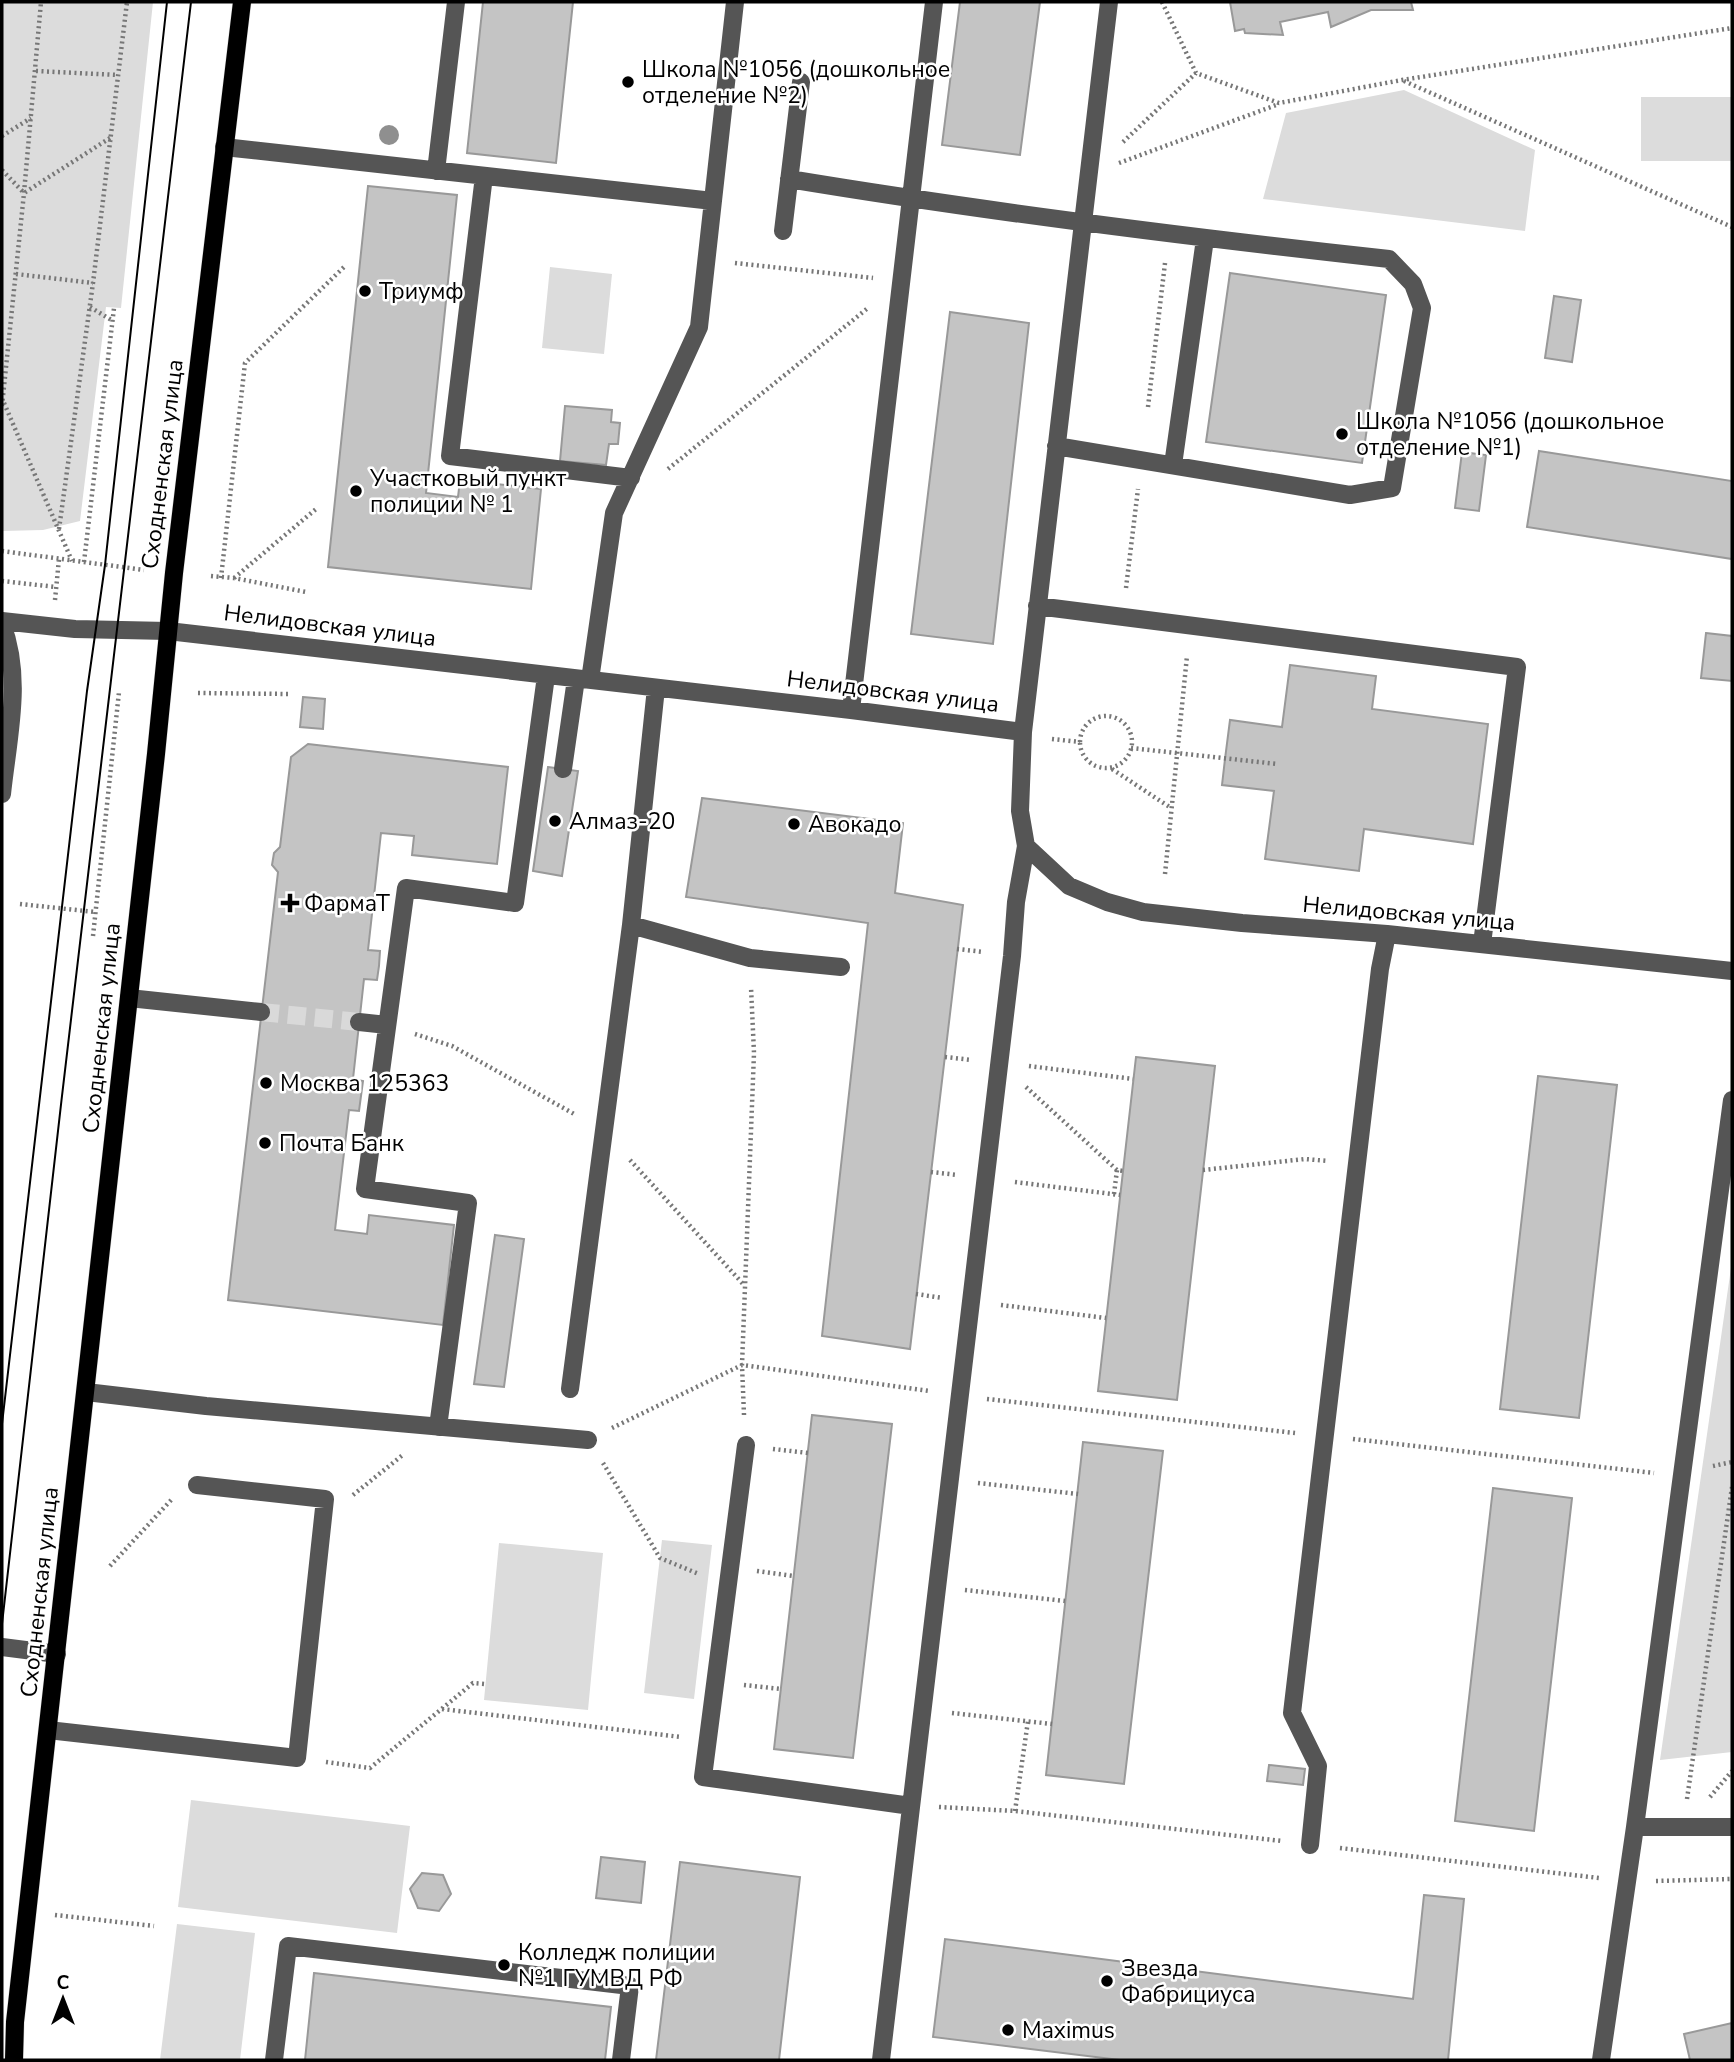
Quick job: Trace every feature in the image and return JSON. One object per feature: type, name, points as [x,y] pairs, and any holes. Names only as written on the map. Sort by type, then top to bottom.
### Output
[{"type":"main road","name":"Сходненская улица","points":[[14,2060],[15,2022],[168,631],[242,2]]},
{"type":"street","points":[[436,171],[456,2]]},
{"type":"street","points":[[563,769],[583,680],[614,513],[699,327],[735,2]]},
{"type":"street","points":[[851,710],[934,2]]},
{"type":"street","points":[[1023,732],[1109,2]]},
{"type":"street","points":[[783,231],[801,82]]},
{"type":"street","points":[[224,147],[713,201]]},
{"type":"street","points":[[484,176],[450,456],[631,478]]},
{"type":"street","points":[[789,179],[1082,223],[1388,258],[1413,284],[1422,308],[1392,488],[1350,495],[1056,446]]},
{"type":"street","points":[[1173,465],[1205,239]]},
{"type":"street","points":[[1037,606],[1517,667],[1482,944]]},
{"type":"street","points":[[2,623],[9,642],[14,686],[2,794]]},
{"type":"street","name":"Нелидовская улица","points":[[2,623],[75,629],[168,631],[1023,732],[1020,811],[1026,846],[1069,886],[1107,902],[1143,912],[1242,923],[1387,934],[1732,971]]},
{"type":"street","points":[[438,1427],[468,1203],[365,1189],[406,888],[515,903],[546,676]]},
{"type":"street","points":[[570,1390],[631,925],[656,688]]},
{"type":"street","points":[[881,2060],[1000,1063],[1016,902],[1026,846]]},
{"type":"street","points":[[631,925],[750,958],[841,967]]},
{"type":"street","points":[[1310,1845],[1318,1766],[1292,1713],[1380,969],[1387,934]]},
{"type":"street","points":[[129,998],[261,1012]]},
{"type":"street","points":[[359,1022],[387,1025]]},
{"type":"street","points":[[1601,2060],[1635,1827],[1732,1100]]},
{"type":"street","points":[[86,1392],[206,1406],[588,1440]]},
{"type":"street","points":[[746,1445],[702,1777],[911,1806]]},
{"type":"street","points":[[48,1730],[297,1758],[325,1499],[197,1485]]},
{"type":"street","points":[[2,1647],[57,1654]]},
{"type":"street","points":[[1635,1827],[1732,1827]]},
{"type":"street","points":[[274,2060],[288,1946],[630,1986],[621,2060]]},
{"type":"path","points":[[41,2],[3,404],[72,561]]},
{"type":"path","points":[[59,529],[93,283],[127,2]]},
{"type":"path","points":[[1162,2],[1196,73],[1279,103]]},
{"type":"path","points":[[1088,174],[1279,103],[1402,80],[1732,28]]},
{"type":"path","points":[[36,71],[118,75]]},
{"type":"path","points":[[1088,174],[1196,73]]},
{"type":"path","points":[[1402,80],[1732,227]]},
{"type":"path","points":[[2,136],[32,118]]},
{"type":"path","points":[[24,193],[110,138]]},
{"type":"path","points":[[2,170],[24,193]]},
{"type":"path","points":[[706,260],[902,281]]},
{"type":"path","points":[[221,578],[245,363],[344,267]]},
{"type":"path","points":[[16,274],[93,283]]},
{"type":"path","points":[[667,470],[902,281]]},
{"type":"path","points":[[90,306],[113,321]]},
{"type":"path","points":[[84,562],[114,308]]},
{"type":"path","points":[[234,578],[316,509]]},
{"type":"path","points":[[2,551],[144,570]]},
{"type":"path","points":[[54,606],[59,559]]},
{"type":"path","points":[[211,576],[306,592]]},
{"type":"path","points":[[2,581],[56,587]]},
{"type":"path","points":[[1165,874],[1190,625]]},
{"type":"path","points":[[93,936],[119,692]]},
{"type":"path","points":[[198,693],[289,694]]},
{"type":"path","points":[[1109,716],[1127,727],[1132,738],[1131,748],[1121,764],[1112,768],[1100,768],[1090,763],[1082,753],[1082,732],[1089,723],[1109,716]]},
{"type":"path","points":[[1047,738],[1080,742]]},
{"type":"path","points":[[1131,748],[1277,764]]},
{"type":"path","points":[[1112,768],[1171,808]]},
{"type":"path","points":[[20,904],[95,912]]},
{"type":"path","points":[[746,1445],[742,1365],[754,1053],[750,958]]},
{"type":"path","points":[[387,1025],[452,1046],[604,1130]]},
{"type":"path","points":[[945,1057],[1133,1079]]},
{"type":"path","points":[[931,1172],[1117,1195],[1120,1171],[1000,1063]]},
{"type":"path","points":[[629,1158],[745,1287]]},
{"type":"path","points":[[1203,1170],[1306,1159]]},
{"type":"path","points":[[916,1294],[1106,1318]]},
{"type":"path","points":[[708,1578],[660,1558],[588,1440],[742,1365],[960,1396],[1682,1476]]},
{"type":"path","points":[[325,1499],[351,1496],[438,1427]]},
{"type":"path","points":[[950,1481],[1078,1493]]},
{"type":"path","points":[[1683,1828],[1732,1487]]},
{"type":"path","points":[[110,1566],[177,1493]]},
{"type":"path","points":[[1726,1532],[1732,1536]]},
{"type":"path","points":[[937,1587],[1065,1601]]},
{"type":"path","points":[[297,1758],[370,1768],[473,1683],[485,1684]]},
{"type":"path","points":[[764,1688],[781,1689]]},
{"type":"path","points":[[442,1709],[708,1741]]},
{"type":"path","points":[[922,1710],[1052,1724]]},
{"type":"path","points":[[1015,1811],[1028,1721]]},
{"type":"path","points":[[911,1806],[1015,1811],[1627,1881],[1732,1879]]},
{"type":"path","points":[[54,1915],[154,1926]]},
{"type":"shaded area","points":[[2,2],[153,2],[121,308],[106,307],[80,521],[43,530],[2,531]]},
{"type":"shaded area","points":[[1404,90],[1535,150],[1525,231],[1263,199],[1286,113]]},
{"type":"shaded area","points":[[1641,97],[1732,97],[1732,161],[1641,161]]},
{"type":"shaded area","points":[[550,267],[612,274],[604,354],[542,348]]},
{"type":"shaded area","points":[[1732,1261],[1732,1752],[1660,1760]]},
{"type":"shaded area","points":[[662,1540],[712,1545],[694,1699],[644,1693]]},
{"type":"shaded area","points":[[499,1543],[603,1553],[588,1710],[484,1700]]},
{"type":"shaded area","points":[[191,1800],[410,1826],[397,1933],[178,1907]]},
{"type":"shaded area","points":[[177,1924],[255,1933],[240,2060],[160,2060]]},
{"type":"building","points":[[483,2],[573,2],[556,163],[467,153]]},
{"type":"building","points":[[960,2],[1040,2],[1020,155],[942,145]]},
{"type":"building","points":[[1230,2],[1411,2],[1413,10],[1371,10],[1331,27],[1328,12],[1280,22],[1283,35],[1245,33],[1244,29],[1235,31]]},
{"type":"building","points":[[368,186],[457,195],[426,493],[458,497],[460,480],[541,489],[531,589],[328,567]]},
{"type":"building","points":[[1230,273],[1386,295],[1362,463],[1206,442]]},
{"type":"building","points":[[1554,296],[1581,300],[1572,362],[1545,358]]},
{"type":"building","points":[[950,312],[1029,323],[993,644],[911,634]]},
{"type":"building","points":[[565,406],[612,410],[611,422],[620,423],[618,444],[609,444],[606,465],[560,461]]},
{"type":"building","points":[[1539,451],[1732,481],[1732,559],[1527,527]]},
{"type":"building","points":[[1462,452],[1486,455],[1479,511],[1455,508]]},
{"type":"building","points":[[1706,633],[1732,636],[1732,681],[1701,678]]},
{"type":"building","points":[[1290,665],[1376,676],[1372,709],[1488,724],[1473,844],[1364,829],[1359,871],[1265,859],[1274,791],[1222,785],[1230,720],[1282,727]]},
{"type":"building","points":[[303,697],[325,699],[323,729],[300,727]]},
{"type":"building","points":[[308,744],[508,767],[497,864],[412,855],[414,836],[381,833],[368,950],[380,951],[379,966],[377,980],[364,979],[353,1079],[363,1081],[359,1111],[349,1110],[335,1230],[367,1234],[369,1215],[454,1225],[443,1325],[228,1300],[278,872],[272,865],[274,853],[280,847],[291,757]]},
{"type":"building","name":"Алмаз-20","points":[[548,767],[578,771],[562,876],[533,871]]},
{"type":"building","points":[[702,798],[903,823],[895,893],[963,905],[910,1349],[822,1336],[868,923],[686,897]]},
{"type":"building","points":[[1136,1057],[1215,1066],[1177,1400],[1098,1391]]},
{"type":"building","points":[[1538,1076],[1617,1085],[1579,1418],[1500,1409]]},
{"type":"building","points":[[495,1235],[524,1239],[504,1387],[474,1384]]},
{"type":"building","points":[[812,1415],[892,1424],[853,1758],[774,1749]]},
{"type":"building","points":[[1083,1442],[1163,1451],[1124,1784],[1046,1775]]},
{"type":"building","points":[[1493,1488],[1572,1498],[1534,1831],[1455,1821]]},
{"type":"building","points":[[1269,1765],[1305,1769],[1303,1785],[1267,1781]]},
{"type":"building","points":[[601,1857],[645,1862],[641,1903],[596,1898]]},
{"type":"building","points":[[680,1862],[800,1877],[779,2060],[656,2060]]},
{"type":"building","points":[[422,1873],[443,1875],[451,1894],[439,1911],[418,1908],[410,1889]]},
{"type":"building","name":"Звезда Фабрициуса","points":[[1424,1895],[1464,1899],[1448,2060],[1120,2060],[933,2037],[945,1939],[1413,1999]]},
{"type":"building","points":[[314,1973],[611,2007],[605,2060],[305,2060]]},
{"type":"building","points":[[1732,2023],[1732,2060],[1690,2060],[1684,2034]]},
{"type":"tunnel","points":[[261,1012],[359,1022]]},
{"type":"tram line","points":[[2,1424],[87,691],[105,565],[167,2]]},
{"type":"tram line","points":[[2,1624],[191,2]]},
{"type":"place","name":"Школа №1056 (дошкольное отделение №2)","points":[[628,82]]},
{"type":"place","name":"Триумф","points":[[365,291]]},
{"type":"place","name":"Школа №1056 (дошкольное отделение №1)","points":[[1342,434]]},
{"type":"place","name":"Участковый пункт полиции № 1","points":[[356,491]]},
{"type":"place","name":"Алмаз-20","points":[[555,821]]},
{"type":"place","name":"Авокадо","points":[[794,824]]},
{"type":"place","name":"ФармаТ","points":[[290,903]]},
{"type":"place","name":"Москва 125363","points":[[266,1083]]},
{"type":"place","name":"Почта Банк","points":[[265,1143]]},
{"type":"place","name":"Колледж полиции №1 ГУМВД РФ","points":[[504,1965]]},
{"type":"place","name":"Звезда Фабрициуса","points":[[1107,1981]]},
{"type":"place","name":"Maximus","points":[[1008,2030]]}]
